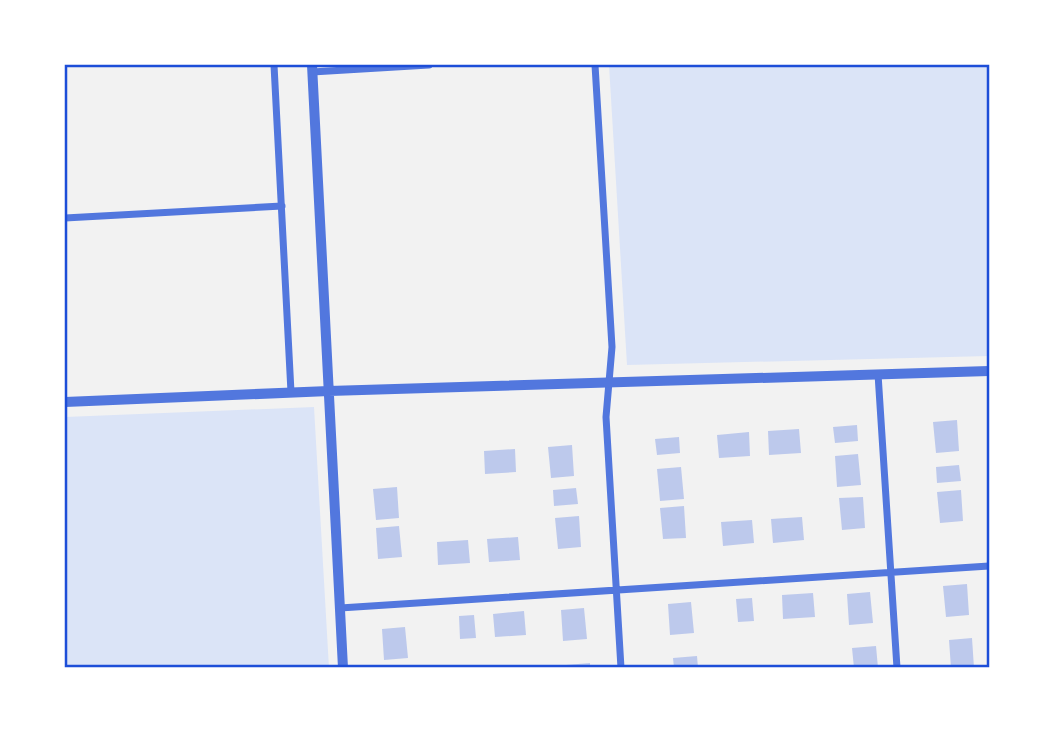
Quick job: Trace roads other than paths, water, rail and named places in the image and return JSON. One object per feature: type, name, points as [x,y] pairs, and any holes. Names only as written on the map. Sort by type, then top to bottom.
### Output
[{"type":"street","points":[[275,65],[291,392]]},
{"type":"street","points":[[343,668],[312,69],[429,65]]},
{"type":"street","points":[[595,65],[612,348],[606,417],[621,668]]},
{"type":"street","points":[[65,218],[282,205]]},
{"type":"street","points":[[65,402],[291,392],[989,371]]},
{"type":"street","points":[[878,374],[897,668]]},
{"type":"street","points":[[340,608],[989,566]]}]
